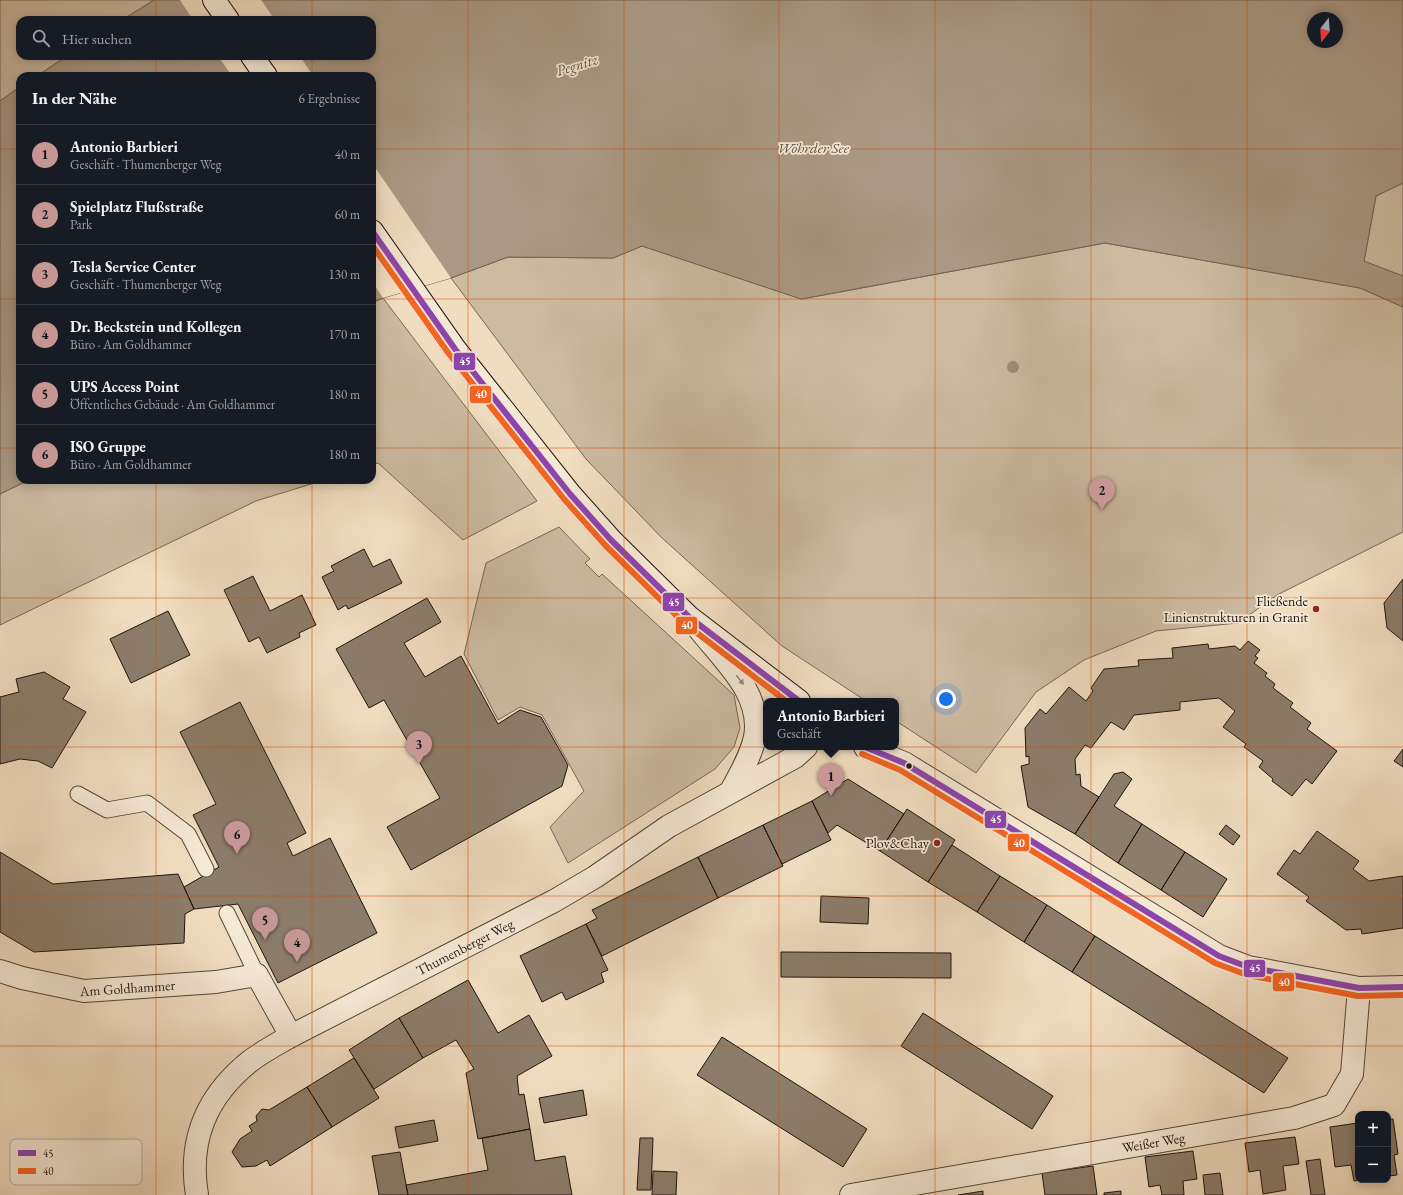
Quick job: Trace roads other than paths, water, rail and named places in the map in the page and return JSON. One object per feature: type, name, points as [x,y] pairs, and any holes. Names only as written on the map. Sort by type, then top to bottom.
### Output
[{"type":"street","points":[[214,0],[225,16]]},
{"type":"street","points":[[255,60],[263,72]]},
{"type":"street","points":[[376,237],[455,349],[575,500],[611,540],[689,617],[747,689],[756,719],[755,738],[731,791]]},
{"type":"street","points":[[689,617],[795,698]]},
{"type":"street","name":"Thumenberger Weg","points":[[198,1195],[195,1178],[194,1156],[203,1122],[217,1094],[250,1062],[290,1036],[554,901],[595,877],[669,826],[795,757],[803,750]]},
{"type":"street","points":[[872,750],[904,764],[1219,956],[1248,967],[1359,988],[1403,987]]},
{"type":"street","name":"Am Goldhammer","points":[[0,970],[22,978],[84,991],[216,982],[257,974]]},
{"type":"street","points":[[257,974],[290,1036]]},
{"type":"street","name":"Weißer Weg","points":[[851,1195],[1294,1118],[1334,1105],[1352,1074],[1359,988]]},
{"type":"lane","points":[[78,794],[107,810],[147,803],[188,834],[206,869]]},
{"type":"lane","points":[[227,913],[257,974]]},
{"type":"water","name":"Wöhrder See","points":[[154,0],[1403,0],[1403,183],[1376,196],[1364,261],[1403,276],[1403,307],[1360,288],[1105,243],[801,299],[642,246],[613,258],[508,257],[451,278],[376,301],[376,72],[43,72],[61,60],[376,60],[376,16],[128,16]]},
{"type":"water","points":[[16,90],[16,484],[21,484],[0,494],[0,101]]},
{"type":"place","name":"Spielplatz Flußstraße","points":[[1102,510]]},
{"type":"place","name":"Fließende Linienstrukturen in Granit","points":[[1316,609]]},
{"type":"place","name":"Tesla Service Center","points":[[419,764]]},
{"type":"place","name":"Antonio Barbieri","points":[[831,796]]},
{"type":"place","name":"Plov&Chay","points":[[937,843]]},
{"type":"place","name":"ISO Gruppe","points":[[237,854]]},
{"type":"place","name":"UPS Access Point","points":[[265,940]]},
{"type":"place","name":"Dr. Beckstein und Kollegen","points":[[297,962]]},
{"type":"water label","name":"Pegnitz","points":[[577,65]]}]
